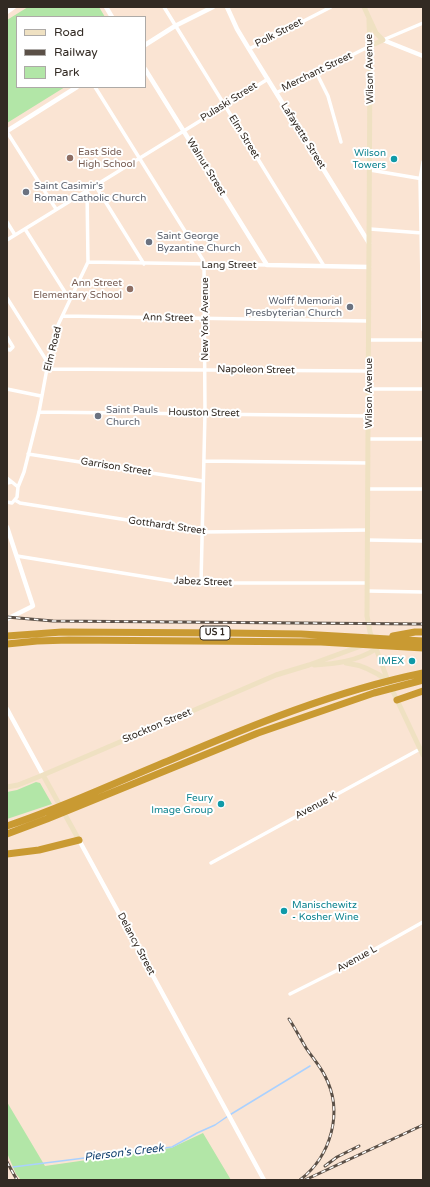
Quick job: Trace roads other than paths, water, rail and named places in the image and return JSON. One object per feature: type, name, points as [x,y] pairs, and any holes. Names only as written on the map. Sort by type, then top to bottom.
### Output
[{"type":"highway","name":"US 1","points":[[7,636],[54,632],[228,633],[301,634],[423,640]]},
{"type":"highway","points":[[374,641],[414,632],[423,632]]},
{"type":"highway","points":[[7,644],[69,640],[306,642],[423,648]]},
{"type":"highway","points":[[7,834],[245,729],[321,702],[409,680],[423,673]]},
{"type":"highway","points":[[409,680],[423,680]]},
{"type":"highway","points":[[397,700],[423,691]]},
{"type":"highway","points":[[7,826],[45,816]]},
{"type":"highway","points":[[7,854],[39,850],[79,840]]},
{"type":"main road","points":[[364,7],[369,20],[383,40]]},
{"type":"main road","name":"Wilson Avenue","points":[[369,20],[370,229],[368,616],[376,648],[388,681],[423,755]]},
{"type":"main road","name":"Merchant Street","points":[[370,46],[383,40]]},
{"type":"main road","name":"Stockton Street","points":[[7,787],[18,785],[43,775],[276,675],[374,641]]},
{"type":"main road","name":"Stockton Street","points":[[308,665],[340,662],[358,658],[376,648]]},
{"type":"main road","points":[[340,662],[357,664],[368,668],[388,681]]},
{"type":"main road","name":"Delancy Street","points":[[43,775],[79,840]]},
{"type":"street","points":[[7,12],[14,7]]},
{"type":"street","points":[[106,7],[111,16]]},
{"type":"street","name":"Elm Street","points":[[164,7],[324,266]]},
{"type":"street","points":[[146,44],[176,26],[213,7]]},
{"type":"street","name":"Lafayette Street","points":[[228,7],[237,29],[369,243]]},
{"type":"street","name":"Polk Street","points":[[249,49],[332,7]]},
{"type":"street","name":"Merchant Street","points":[[383,40],[423,23]]},
{"type":"street","points":[[383,40],[423,56]]},
{"type":"street","name":"Merchant Street","points":[[276,92],[370,46]]},
{"type":"street","name":"Walnut Street","points":[[146,71],[267,265]]},
{"type":"street","points":[[316,72],[328,96],[341,142]]},
{"type":"street","name":"Pulaski Street","points":[[7,240],[268,78]]},
{"type":"street","points":[[56,209],[7,131],[75,88]]},
{"type":"street","name":"New York Avenue","points":[[96,88],[203,260],[205,370],[201,583]]},
{"type":"street","points":[[423,162],[423,330]]},
{"type":"street","points":[[370,170],[422,179]]},
{"type":"street","points":[[95,185],[144,264]]},
{"type":"street","name":"Elm Road","points":[[15,500],[39,412],[48,363],[58,325],[88,262],[87,190]]},
{"type":"street","points":[[7,222],[15,235]]},
{"type":"street","points":[[25,229],[70,300]]},
{"type":"street","points":[[370,229],[422,233]]},
{"type":"street","name":"Lang Street","points":[[88,262],[204,265],[369,266]]},
{"type":"street","points":[[7,298],[48,363]]},
{"type":"street","name":"Ann Street","points":[[63,316],[369,321]]},
{"type":"street","points":[[7,337],[13,347],[10,350],[7,349]]},
{"type":"street","points":[[369,340],[423,340]]},
{"type":"street","name":"Napoleon Street","points":[[48,369],[369,371]]},
{"type":"street","points":[[7,389],[41,396]]},
{"type":"street","points":[[369,389],[423,389]]},
{"type":"street","name":"Houston Street","points":[[39,412],[368,416]]},
{"type":"street","points":[[368,439],[423,439]]},
{"type":"street","name":"Garrison Street","points":[[28,454],[203,481]]},
{"type":"street","points":[[204,461],[368,464]]},
{"type":"street","points":[[7,478],[18,487]]},
{"type":"street","points":[[7,483],[12,482]]},
{"type":"street","points":[[369,489],[423,489]]},
{"type":"street","points":[[7,502],[12,503],[15,500]]},
{"type":"street","name":"Gotthardt Street","points":[[15,500],[20,503],[203,532],[368,530]]},
{"type":"street","points":[[7,527],[33,606],[7,620]]},
{"type":"street","points":[[368,540],[423,541]]},
{"type":"street","name":"Jabez Street","points":[[17,556],[184,583],[368,583]]},
{"type":"street","points":[[368,591],[423,592]]},
{"type":"street","name":"Delancy Street","points":[[7,709],[43,775]]},
{"type":"street","name":"Avenue K","points":[[211,863],[421,749]]},
{"type":"street","name":"Delancy Street","points":[[79,840],[264,1180]]},
{"type":"street","name":"Avenue L","points":[[290,994],[336,971],[423,922]]},
{"type":"waterway","name":"Pierson's Creek","points":[[13,1167],[172,1147],[215,1125],[310,1066]]},
{"type":"railway","points":[[7,617],[53,621],[423,624]]},
{"type":"railway","points":[[289,1019],[325,1076],[331,1090],[334,1118],[327,1146],[320,1159],[300,1180]]},
{"type":"railway","points":[[305,1180],[423,1125]]},
{"type":"railway","points":[[325,1166],[337,1157],[359,1146]]},
{"type":"railway","points":[[7,1162],[17,1180]]},
{"type":"place","name":"East Side High School","points":[[70,158]]},
{"type":"place","name":"Wilson Towers","points":[[394,159]]},
{"type":"place","name":"Saint Casimir's Roman Catholic Church","points":[[26,192]]},
{"type":"place","name":"Saint George Byzantine Church","points":[[149,242]]},
{"type":"place","name":"Ann Street Elementary School","points":[[130,289]]},
{"type":"place","name":"Wolff Memorial Presbyterian Church","points":[[350,307]]},
{"type":"place","name":"Saint Pauls Church","points":[[98,416]]},
{"type":"place","name":"IMEX","points":[[412,661]]},
{"type":"place","name":"Feury Image Group","points":[[221,804]]},
{"type":"place","name":"Manischewitz - Kosher Wine","points":[[284,911]]}]
